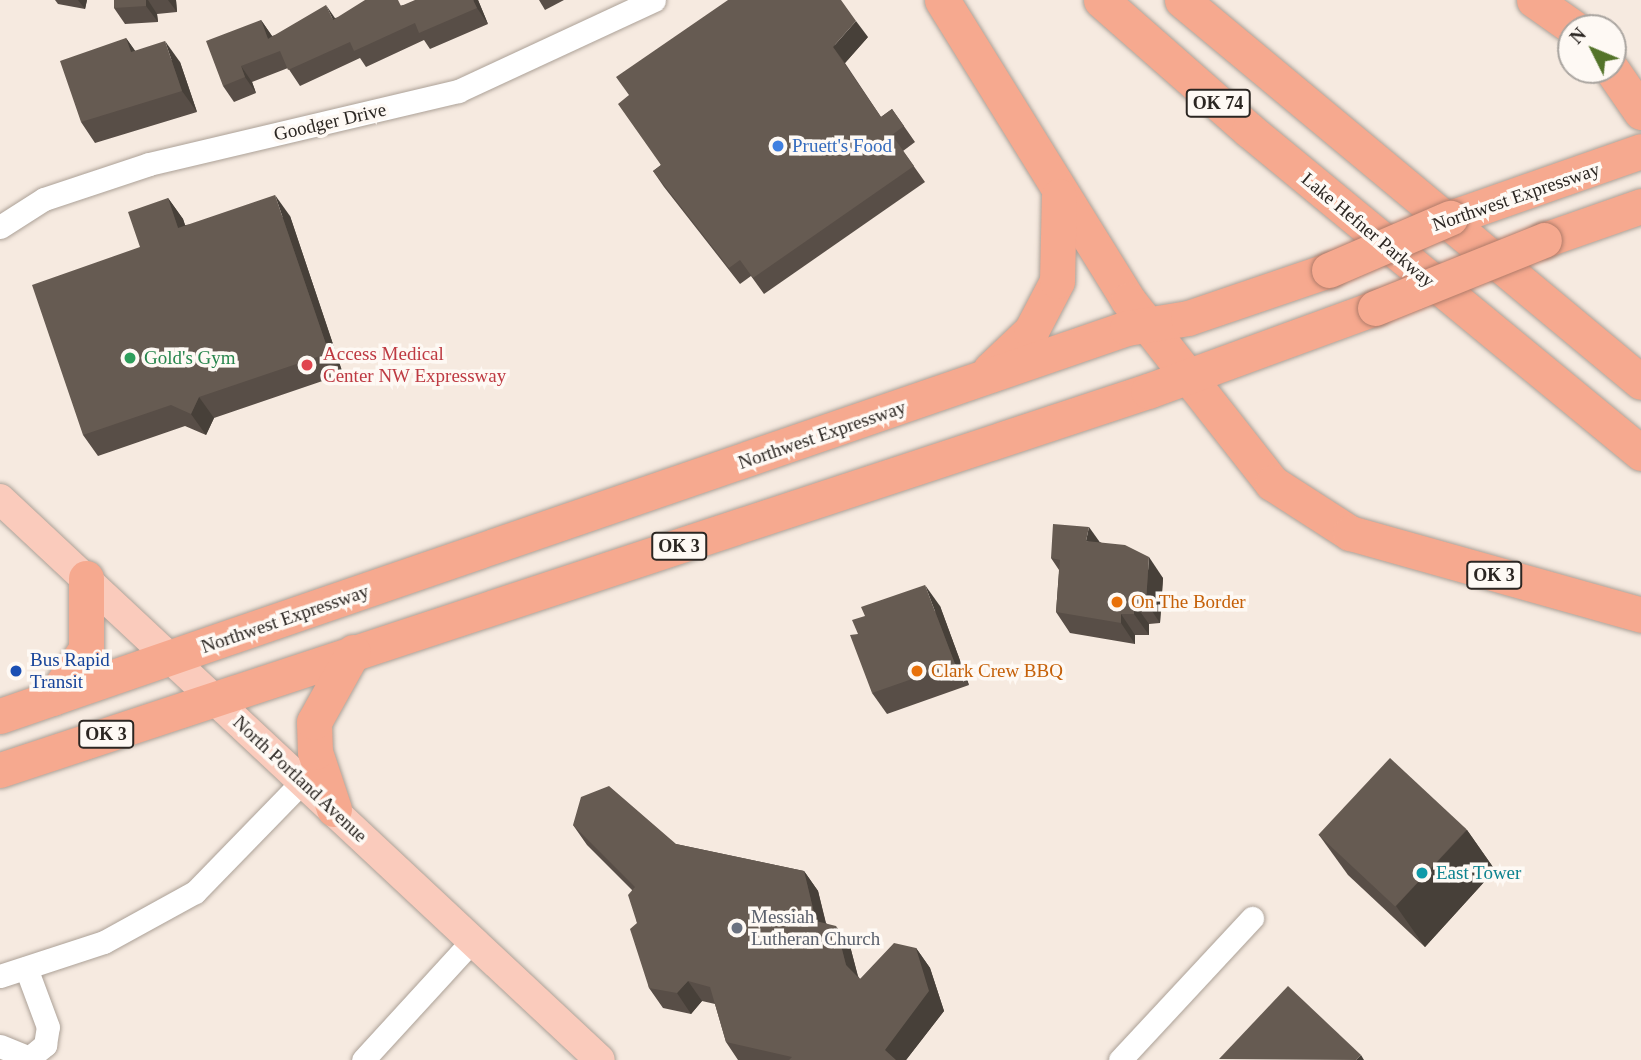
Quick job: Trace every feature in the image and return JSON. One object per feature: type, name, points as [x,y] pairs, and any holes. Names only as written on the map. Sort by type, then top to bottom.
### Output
[{"type":"highway","points":[[942,0],[1059,196],[1183,376],[1375,308],[1544,240],[1641,206]]},
{"type":"highway","name":"Lake Hefner Parkway","points":[[1101,0],[1258,138],[1641,453]]},
{"type":"highway","name":"OK 74","points":[[1182,0],[1641,382]]},
{"type":"highway","points":[[1534,0],[1557,16]]},
{"type":"highway","points":[[1622,84],[1641,112]]},
{"type":"highway","name":"Northwest Expressway","points":[[0,716],[982,377],[1147,325],[1188,318],[1329,270],[1499,201],[1641,151]]},
{"type":"highway","points":[[982,377],[1046,307],[1060,257],[1059,196]]},
{"type":"highway","name":"OK 3","points":[[0,770],[1183,376],[1272,483],[1350,533],[1641,615]]},
{"type":"highway","points":[[53,698],[86,649],[86,578]]},
{"type":"highway","points":[[334,809],[315,752],[314,722],[321,699],[353,652]]},
{"type":"main road","name":"North Portland Avenue","points":[[0,499],[600,1060]]},
{"type":"street","name":"Goodger Drive","points":[[0,227],[44,199],[149,164],[458,91],[645,3]]},
{"type":"street","points":[[0,976],[104,942],[195,892],[303,781]]},
{"type":"street","points":[[1120,1060],[1252,918]]},
{"type":"street","points":[[363,1060],[473,940]]},
{"type":"street","points":[[0,1046],[29,1058],[46,1045],[48,1027],[26,968]]},
{"type":"building","points":[[114,0],[146,0],[146,6],[114,8]]},
{"type":"building","points":[[365,0],[398,0],[401,6],[415,0],[473,0],[477,8],[419,33],[415,23],[354,51],[350,42],[288,70],[280,51],[241,66],[245,77],[223,86],[206,41],[261,20],[268,39],[326,5],[333,20]]},
{"type":"building","name":"Pruett's Food","points":[[728,0],[841,0],[856,21],[833,47],[881,117],[892,109],[904,126],[892,135],[914,166],[753,278],[740,260],[729,268],[653,171],[661,165],[618,104],[629,95],[616,77]]},
{"type":"building","points":[[126,38],[131,52],[165,41],[182,91],[81,122],[60,61]]},
{"type":"building","points":[[275,195],[329,353],[199,397],[191,414],[171,405],[83,435],[32,285],[140,247],[128,212],[168,198],[178,228]]},
{"type":"building","name":"On The Border","points":[[1053,524],[1089,527],[1086,541],[1125,545],[1149,557],[1146,602],[1134,603],[1134,614],[1121,614],[1121,623],[1056,612],[1060,560],[1051,558]]},
{"type":"building","name":"Clark Crew BBQ","points":[[925,585],[955,664],[872,693],[850,635],[858,634],[852,620],[865,616],[861,607]]},
{"type":"building","points":[[1390,758],[1467,830],[1395,906],[1318,835]]},
{"type":"building","name":"Messiah Lutheran Church","points":[[609,786],[676,844],[804,871],[816,921],[836,926],[846,965],[860,979],[894,943],[916,948],[929,991],[885,1050],[896,1060],[789,1060],[792,1057],[726,1042],[710,987],[688,981],[677,993],[649,988],[630,929],[637,923],[628,895],[635,887],[573,825],[581,797]]},
{"type":"building","points":[[1288,986],[1361,1055],[1356,1060],[1219,1059]]},
{"type":"place","name":"Pruett's Food","points":[[778,146]]},
{"type":"place","name":"Gold's Gym","points":[[130,358]]},
{"type":"place","name":"Access Medical Center NW Expressway","points":[[307,365]]},
{"type":"place","name":"On The Border","points":[[1117,602]]},
{"type":"place","name":"Bus Rapid Transit","points":[[16,671]]},
{"type":"place","name":"Clark Crew BBQ","points":[[917,671]]},
{"type":"place","name":"East Tower","points":[[1422,873]]},
{"type":"place","name":"Messiah Lutheran Church","points":[[737,928]]}]
